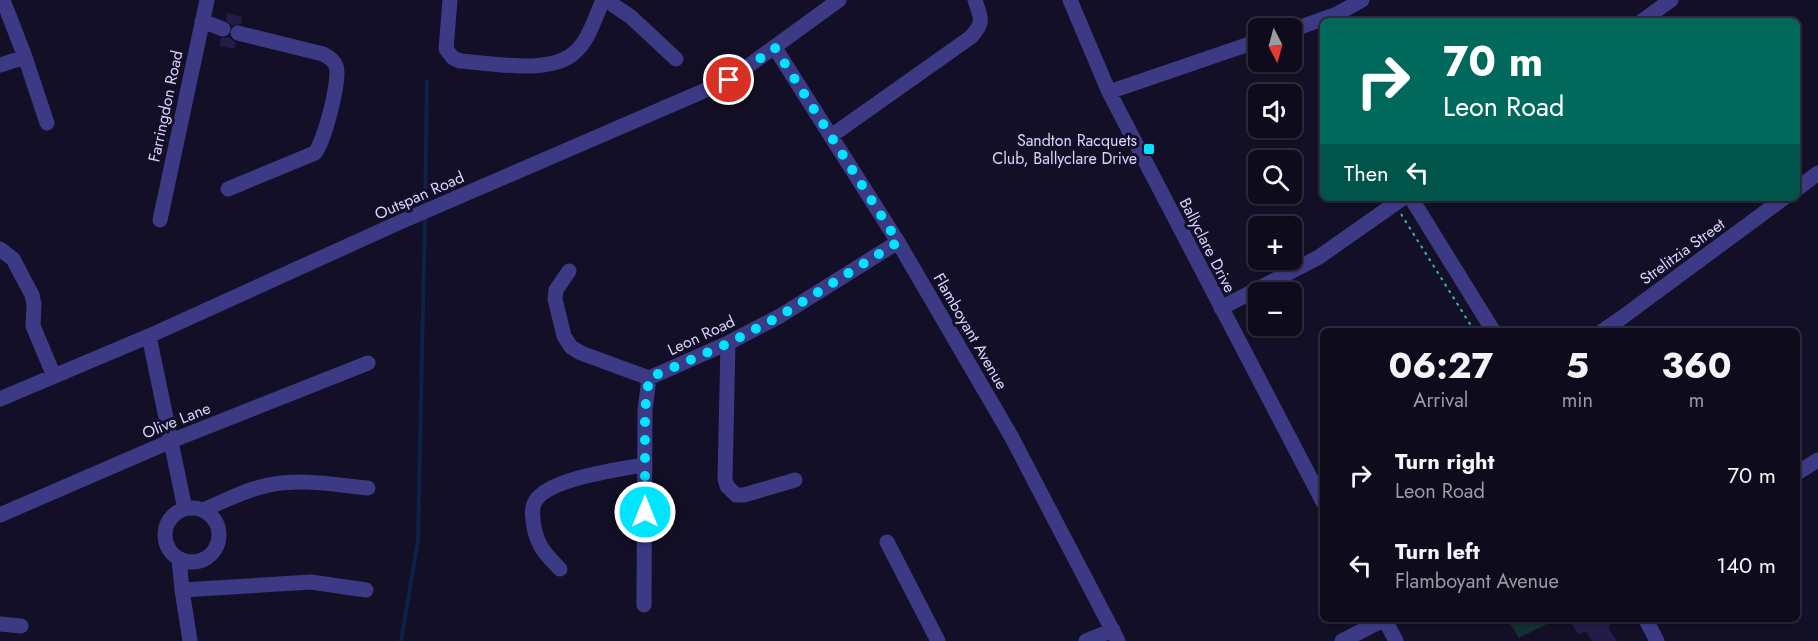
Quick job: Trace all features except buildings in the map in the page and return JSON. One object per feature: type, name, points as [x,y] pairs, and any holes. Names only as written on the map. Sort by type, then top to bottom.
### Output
[{"type":"street","points":[[3,0],[47,123]]},
{"type":"street","name":"Farringdon Road","points":[[160,220],[207,0]]},
{"type":"street","points":[[450,0],[446,49],[453,58],[460,61],[543,66],[562,61],[575,53],[583,42],[604,0],[631,17],[676,59]]},
{"type":"street","name":"Outspan Road","points":[[0,399],[729,80],[839,0]]},
{"type":"street","points":[[831,136],[971,37],[979,28],[982,20],[975,0]]},
{"type":"street","name":"Ballyclare Drive","points":[[1070,0],[1109,92],[1320,496]]},
{"type":"street","points":[[1326,18],[1362,0]]},
{"type":"street","points":[[1646,18],[1671,0]]},
{"type":"street","points":[[1302,27],[1320,20]]},
{"type":"street","points":[[202,21],[231,31],[323,54],[331,58],[337,69],[333,97],[322,140],[315,153],[228,189]]},
{"type":"street","points":[[1109,92],[1248,44]]},
{"type":"street","name":"Flamboyant Avenue","points":[[775,48],[898,242],[1011,436],[1115,636]]},
{"type":"street","points":[[0,65],[25,57]]},
{"type":"street","points":[[1800,187],[1818,173]]},
{"type":"street","points":[[1413,201],[1492,328]]},
{"type":"street","name":"Strelitzia Street","points":[[1607,328],[1780,201]]},
{"type":"street","points":[[1221,308],[1319,256],[1402,205]]},
{"type":"street","name":"Leon Road","points":[[649,378],[729,343],[780,316],[898,242]]},
{"type":"street","points":[[0,249],[13,259],[32,295],[33,326],[54,376]]},
{"type":"street","points":[[569,271],[556,290],[555,298],[564,336],[571,347],[581,353],[649,378],[645,410],[644,604]]},
{"type":"street","points":[[148,336],[185,509]]},
{"type":"street","points":[[729,343],[725,479],[728,486],[736,495],[744,495],[795,480]]},
{"type":"street","name":"Olive Lane","points":[[0,515],[171,441],[368,363]]},
{"type":"street","points":[[1800,471],[1818,460]]},
{"type":"street","points":[[560,569],[544,553],[537,540],[532,513],[537,498],[546,491],[599,472],[645,465]]},
{"type":"street","points":[[203,510],[251,490],[286,482],[368,488]]},
{"type":"street","points":[[185,509],[203,510],[217,523],[219,541],[215,550],[209,557],[200,561],[179,559],[170,550],[165,534],[171,518],[185,509]]},
{"type":"street","points":[[887,542],[938,641]]},
{"type":"street","points":[[179,559],[190,641]]},
{"type":"street","points":[[182,590],[311,582],[366,590]]},
{"type":"street","points":[[1342,641],[1380,622]]},
{"type":"street","points":[[1385,622],[1396,641]]},
{"type":"street","points":[[1647,622],[1657,641]]},
{"type":"street","points":[[0,624],[21,626]]},
{"type":"street","points":[[1086,641],[1115,636]]},
{"type":"path","points":[[1402,205],[1473,328]]},
{"type":"green space","points":[[1509,622],[1551,622],[1519,638]]},
{"type":"waterway","points":[[425,207],[427,82]]},
{"type":"waterway","points":[[401,641],[418,540],[425,215]]},
{"type":"place","name":"Sandton Racquets Club, Ballyclare Drive","points":[[1149,149]]},
{"type":"route","points":[[645,512],[645,410],[649,378],[729,343],[780,316],[898,242],[775,48],[729,80]]}]
